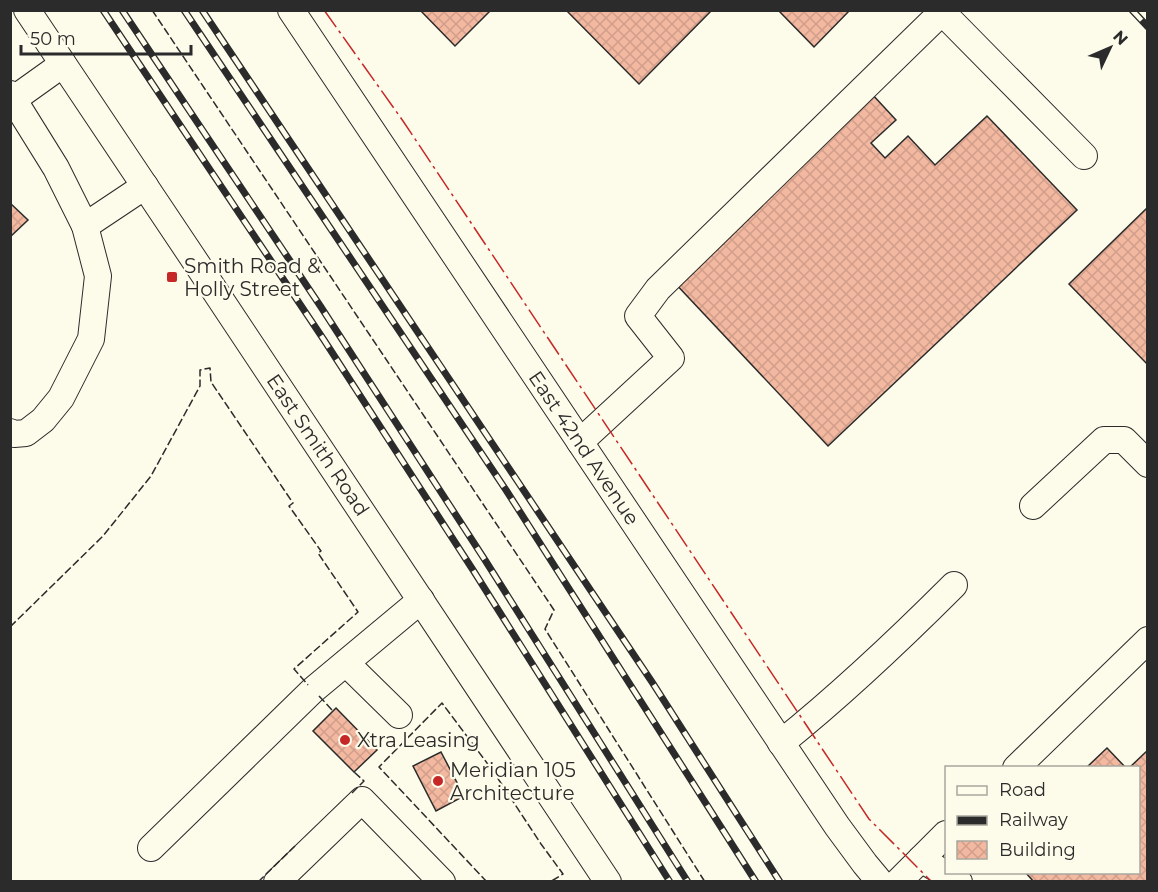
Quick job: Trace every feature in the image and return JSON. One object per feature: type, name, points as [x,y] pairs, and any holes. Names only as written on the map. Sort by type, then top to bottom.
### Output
[{"type":"street","name":"East Smith Road","points":[[27,10],[421,600],[598,878]]},
{"type":"street","name":"East 42nd Avenue","points":[[291,10],[837,826],[880,882]]},
{"type":"street","points":[[580,442],[671,358],[638,316],[658,289],[942,12],[1084,156]]},
{"type":"street","points":[[10,432],[26,433],[43,420],[61,398],[91,339],[98,276],[85,226],[56,168],[12,97],[63,64]]},
{"type":"street","points":[[85,226],[145,186]]},
{"type":"street","points":[[1033,506],[1104,440],[1124,440],[1148,464]]},
{"type":"street","points":[[781,743],[905,634],[954,585]]},
{"type":"street","points":[[151,848],[313,690],[421,600]]},
{"type":"street","points":[[1018,766],[1148,640]]},
{"type":"street","points":[[346,663],[399,715]]},
{"type":"street","points":[[277,882],[362,800],[442,882]]},
{"type":"street","points":[[898,882],[945,835]]},
{"type":"street","points":[[921,859],[945,874]]},
{"type":"street","points":[[946,874],[959,882]]},
{"type":"building","points":[[420,10],[491,10],[455,46]]},
{"type":"building","points":[[566,10],[712,10],[639,84]]},
{"type":"building","points":[[778,10],[850,10],[814,47]]},
{"type":"building","points":[[871,93],[896,120],[871,143],[885,158],[908,136],[935,165],[987,116],[1077,210],[828,446],[673,281]]},
{"type":"building","points":[[10,203],[28,220],[10,237]]},
{"type":"building","points":[[1148,207],[1148,365],[1069,284]]},
{"type":"building","name":"Xtra Leasing","points":[[336,708],[377,750],[354,772],[313,731]]},
{"type":"building","points":[[1107,748],[1124,766],[1088,766]]},
{"type":"building","points":[[1148,750],[1148,882],[1034,882],[1027,874],[1140,874],[1140,766],[1131,766]]},
{"type":"building","name":"Meridian 105 Architecture","points":[[441,752],[464,796],[436,811],[413,766]]},
{"type":"railway","points":[[103,10],[324,340],[473,570],[670,882]]},
{"type":"railway","points":[[122,10],[321,307],[485,560],[688,882]]},
{"type":"railway","points":[[184,10],[506,490],[756,882]]},
{"type":"railway","points":[[202,10],[652,682],[780,882]]},
{"type":"railway","points":[[1132,10],[1148,27]]},
{"type":"fence","points":[[152,10],[554,610],[545,629],[705,882]]},
{"type":"fence","points":[[10,627],[103,536],[151,476],[200,386],[200,370],[210,368],[211,382],[293,503],[289,506],[321,551],[318,553],[358,612],[294,669],[308,685]]},
{"type":"fence","points":[[319,696],[333,711]]},
{"type":"fence","points":[[487,882],[379,767],[442,703],[493,771],[563,874],[550,882]]},
{"type":"fence","points":[[352,793],[364,781],[354,772]]},
{"type":"fence","points":[[258,882],[295,846]]},
{"type":"power","points":[[324,10],[403,121],[869,819],[932,882]]},
{"type":"place","name":"Smith Road & Holly Street","points":[[172,277]]},
{"type":"place","name":"Xtra Leasing","points":[[345,740]]},
{"type":"place","name":"Meridian 105 Architecture","points":[[438,781]]}]
